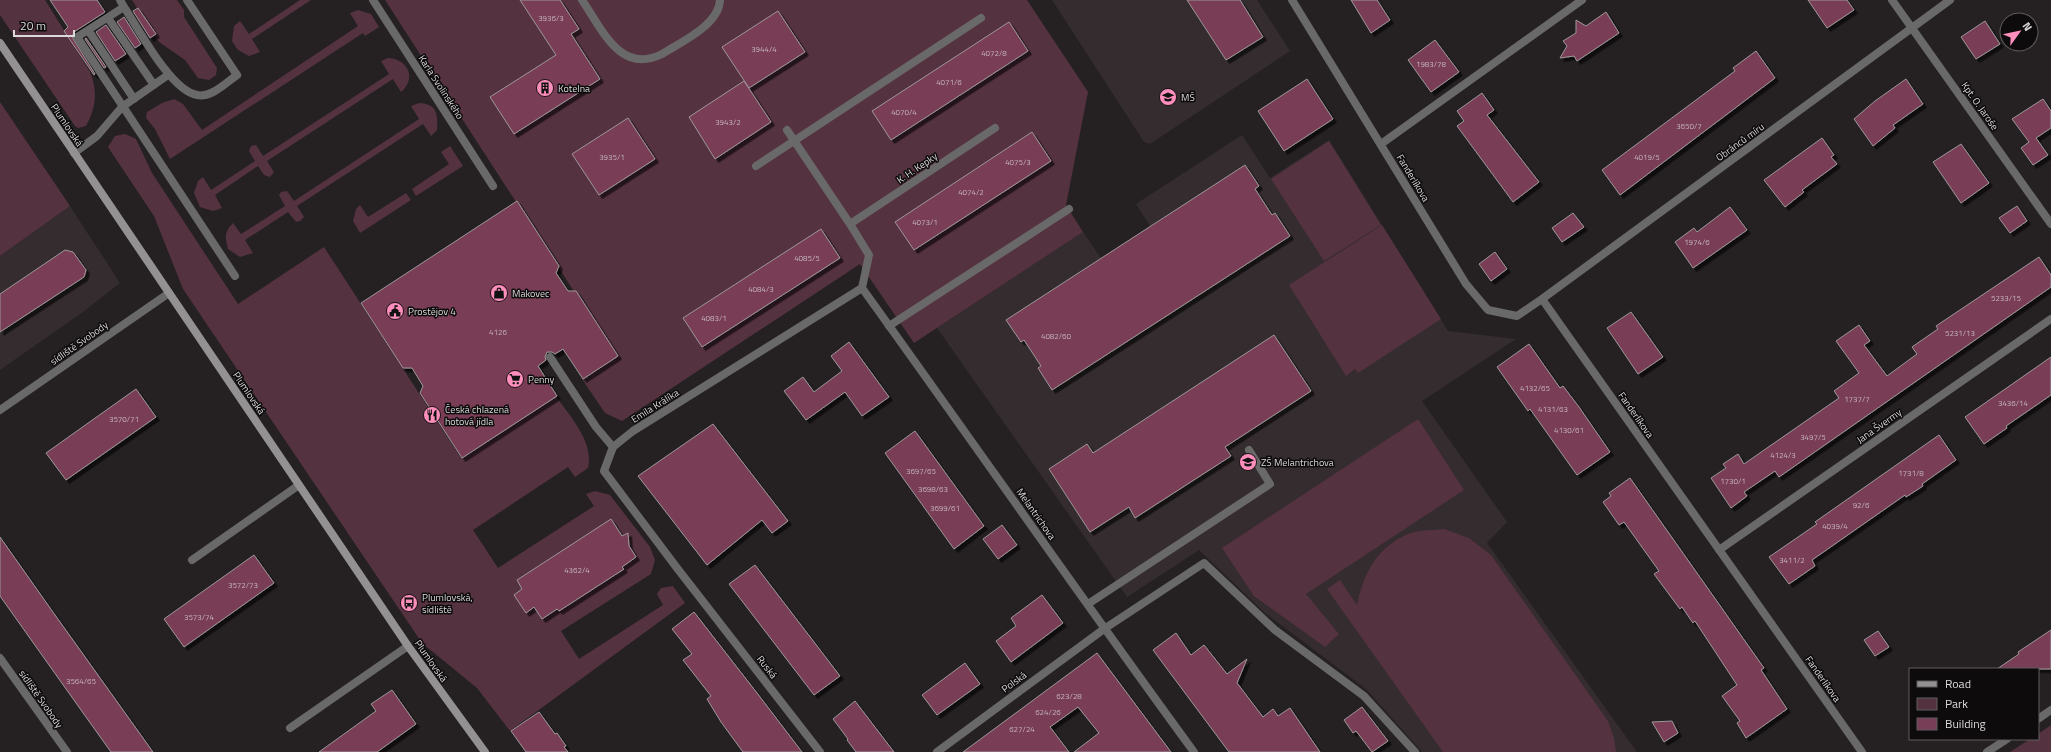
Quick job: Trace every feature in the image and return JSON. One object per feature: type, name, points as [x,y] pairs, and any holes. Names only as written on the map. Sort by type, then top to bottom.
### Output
[{"type":"main road","name":"Plumlovská","points":[[0,43],[408,646],[485,752]]},
{"type":"street","points":[[187,0],[237,75],[210,94],[197,95],[188,92],[168,75],[122,4],[108,18],[77,38],[235,276]]},
{"type":"street","name":"Karla Svolinského","points":[[373,0],[493,186]]},
{"type":"street","points":[[582,0],[612,44],[624,55],[637,60],[654,58],[662,54],[707,25],[714,18],[720,0]]},
{"type":"street","name":"Fanderlíkova","points":[[1292,0],[1466,284],[1488,310],[1517,316],[1542,299],[1862,752]]},
{"type":"street","points":[[1381,144],[1582,0]]},
{"type":"street","name":"Kpt. O. Jaroše","points":[[1892,0],[2051,224]]},
{"type":"street","name":"Obránců míru","points":[[1542,299],[1950,0]]},
{"type":"street","points":[[108,18],[154,85]]},
{"type":"street","points":[[756,166],[981,18]]},
{"type":"street","points":[[88,30],[134,99]]},
{"type":"street","points":[[74,153],[97,136],[122,107],[168,75]]},
{"type":"street","name":"K. H. Kepky","points":[[850,224],[995,128]]},
{"type":"street","points":[[787,130],[795,140],[869,255],[862,288]]},
{"type":"street","points":[[889,326],[1069,209]]},
{"type":"street","name":"Melantrichova","points":[[862,288],[1088,604],[1104,629],[1194,752]]},
{"type":"street","name":"Emila Králíka","points":[[613,447],[633,431],[862,288]]},
{"type":"street","name":"sídliště Svobody","points":[[1,407],[169,293]]},
{"type":"street","name":"Jana Švermy","points":[[1719,550],[2051,319]]},
{"type":"street","points":[[550,357],[596,426],[613,447]]},
{"type":"street","name":"Ruská","points":[[613,447],[604,471],[697,595],[820,752]]},
{"type":"street","points":[[1088,604],[1270,484],[1249,450]]},
{"type":"street","points":[[192,560],[299,485]]},
{"type":"street","name":"Polská","points":[[937,752],[1104,629],[1204,563],[1275,630],[1364,696],[1415,752]]},
{"type":"street","points":[[290,728],[408,646]]},
{"type":"street","name":"sídliště Svobody","points":[[0,658],[67,752]]},
{"type":"street","points":[[2039,718],[2051,710]]},
{"type":"street","points":[[1987,752],[2005,740]]},
{"type":"shaded area","name":"MŠ","points":[[1052,0],[1257,0],[1290,51],[1150,144],[1144,142]]},
{"type":"shaded area","name":"ZŠ Melantrichova","points":[[1242,135],[1270,178],[1329,140],[1448,331],[1516,339],[1422,401],[1507,522],[1487,543],[1637,752],[1422,752],[1366,689],[1265,613],[1199,550],[1127,597],[937,328],[1083,232],[1101,258],[1150,226],[1136,204]]},
{"type":"shaded area","points":[[70,206],[120,283],[83,312],[0,370],[0,256]]},
{"type":"green space","points":[[0,0],[45,0],[93,79],[95,93],[94,106],[86,126],[78,128],[75,126],[0,15]]},
{"type":"green space","points":[[132,0],[177,0],[184,10],[184,17],[217,68],[216,75],[209,80],[198,78],[185,60],[159,42]]},
{"type":"green space","points":[[300,0],[311,0],[252,39],[260,52],[249,56],[238,50],[232,41],[234,26],[240,21],[249,34]]},
{"type":"green space","points":[[385,0],[1027,0],[1088,92],[1066,205],[1083,232],[914,343],[860,264],[622,421],[605,413],[582,379],[616,356]]},
{"type":"green space","points":[[358,10],[371,14],[379,27],[365,36],[363,33],[170,159],[155,129],[146,118],[147,112],[162,103],[174,99],[183,104],[202,130],[358,26],[350,13]]},
{"type":"green space","points":[[388,58],[401,62],[408,70],[409,81],[401,92],[393,79],[267,161],[274,172],[270,177],[264,175],[258,166],[215,195],[222,208],[213,211],[200,207],[194,193],[198,181],[203,177],[211,190],[255,161],[249,151],[251,146],[256,145],[263,156],[389,74],[381,61]]},
{"type":"green space","points":[[0,102],[70,206],[0,256]]},
{"type":"green space","points":[[419,103],[430,105],[435,111],[437,130],[431,136],[423,124],[297,206],[304,217],[300,221],[296,222],[288,212],[245,240],[253,253],[240,257],[228,249],[226,235],[228,229],[233,223],[241,234],[285,206],[279,195],[281,192],[287,191],[294,201],[419,119],[411,106]]},
{"type":"green space","points":[[125,134],[136,139],[152,173],[238,304],[324,247],[461,458],[556,396],[580,430],[588,448],[588,468],[575,477],[568,467],[473,530],[498,568],[594,506],[586,494],[595,491],[610,495],[650,547],[655,560],[651,574],[561,631],[579,659],[663,605],[657,594],[661,588],[673,586],[685,603],[510,731],[477,688],[422,643],[183,289],[154,216],[108,147],[115,136]]},
{"type":"green space","points":[[1329,141],[1381,225],[1324,261],[1271,179]]},
{"type":"green space","points":[[450,146],[463,166],[416,196],[412,189],[449,164],[441,152]]},
{"type":"green space","points":[[406,193],[411,200],[360,233],[353,221],[356,209],[360,205],[368,217]]},
{"type":"green space","points":[[1382,225],[1441,319],[1358,373],[1355,369],[1346,376],[1289,285]]},
{"type":"green space","points":[[1418,419],[1464,490],[1306,594],[1339,634],[1325,647],[1254,596],[1222,548]]},
{"type":"green space","points":[[1444,529],[1469,538],[1491,555],[1608,721],[1614,738],[1616,752],[1443,752],[1327,589],[1340,580],[1357,605],[1368,571],[1381,553],[1389,546],[1410,533]]},
{"type":"green space","points":[[2051,725],[2051,752],[2010,752],[2028,740],[2039,740],[2039,733]]},
{"type":"building","points":[[50,0],[97,0],[105,12],[74,32],[72,37],[95,74],[94,75],[64,31],[68,27]]},
{"type":"building","name":"Kotelna","points":[[520,0],[560,0],[579,29],[571,34],[600,79],[514,134],[490,97],[556,55]]},
{"type":"building","points":[[1187,0],[1240,0],[1263,37],[1226,60]]},
{"type":"building","points":[[1351,0],[1377,0],[1390,20],[1371,33]]},
{"type":"building","points":[[1808,0],[1847,0],[1854,10],[1827,28]]},
{"type":"building","points":[[138,8],[156,34],[150,38],[133,11]]},
{"type":"building","points":[[778,11],[805,52],[749,88],[722,47]]},
{"type":"building","points":[[1606,12],[1619,33],[1577,61],[1574,56],[1560,58],[1567,46],[1563,41],[1576,33],[1576,20],[1586,26]]},
{"type":"building","points":[[124,17],[141,44],[135,48],[117,22]]},
{"type":"building","points":[[1985,21],[1999,45],[1976,59],[1961,37]]},
{"type":"building","points":[[1009,22],[1028,51],[891,140],[872,111]]},
{"type":"building","points":[[106,25],[126,54],[115,61],[96,32]]},
{"type":"building","points":[[86,38],[106,67],[104,68],[85,39]]},
{"type":"building","points":[[1435,40],[1459,72],[1431,92],[1408,60]]},
{"type":"building","points":[[1756,51],[1775,78],[1620,195],[1602,170],[1735,71],[1733,68]]},
{"type":"building","points":[[1307,79],[1333,119],[1284,151],[1258,111]]},
{"type":"building","points":[[1906,79],[1923,104],[1893,125],[1895,128],[1873,146],[1854,119],[1875,101]]},
{"type":"building","points":[[744,81],[771,122],[715,159],[689,117]]},
{"type":"building","points":[[1482,93],[1494,110],[1487,115],[1539,182],[1513,202],[1457,126],[1464,121],[1457,111]]},
{"type":"building","points":[[2043,99],[2051,111],[2051,128],[2036,138],[2048,155],[2033,165],[2021,148],[2029,142],[2012,119]]},
{"type":"building","points":[[628,118],[655,159],[599,195],[572,154]]},
{"type":"building","points":[[1032,132],[1051,161],[914,250],[895,222]]},
{"type":"building","points":[[1822,138],[1834,155],[1831,157],[1837,164],[1802,190],[1804,192],[1785,207],[1764,180]]},
{"type":"building","points":[[1961,144],[1989,183],[1961,203],[1933,162]]},
{"type":"building","points":[[1245,165],[1259,186],[1255,189],[1272,215],[1275,213],[1290,236],[1052,390],[1038,368],[1041,366],[1024,340],[1021,342],[1006,320]]},
{"type":"building","points":[[517,201],[559,266],[556,273],[568,291],[576,291],[618,356],[583,379],[563,349],[555,354],[552,352],[547,352],[545,357],[546,360],[538,366],[557,396],[462,458],[420,393],[423,386],[412,368],[403,368],[361,303]]},
{"type":"building","points":[[2017,206],[2027,221],[2010,233],[1999,218]]},
{"type":"building","points":[[1730,207],[1747,230],[1693,268],[1675,242],[1694,228],[1697,232]]},
{"type":"building","points":[[1573,213],[1584,227],[1562,242],[1552,228]]},
{"type":"building","points":[[821,229],[840,258],[702,347],[683,318]]},
{"type":"building","points":[[65,250],[73,252],[86,270],[84,277],[0,332],[0,294]]},
{"type":"building","points":[[1495,252],[1507,269],[1491,281],[1479,264]]},
{"type":"building","points":[[2039,257],[2051,275],[2051,287],[1779,477],[1775,471],[1744,492],[1747,496],[1731,508],[1711,478],[1726,468],[1723,464],[1738,454],[1744,464],[1839,398],[1834,391],[1859,373],[1836,341],[1859,325],[1870,341],[1864,345],[1887,376],[1917,354],[1912,347],[1938,329],[1936,326]]},
{"type":"building","points":[[1631,312],[1663,357],[1638,374],[1607,328]]},
{"type":"building","points":[[1274,335],[1311,391],[1225,447],[1231,456],[1135,518],[1129,507],[1090,532],[1049,469],[1087,444],[1093,453]]},
{"type":"building","points":[[849,342],[889,397],[862,416],[845,392],[806,420],[784,391],[803,377],[814,392],[842,371],[831,356]]},
{"type":"building","points":[[1529,344],[1560,388],[1563,386],[1579,407],[1610,452],[1577,475],[1530,409],[1528,411],[1497,367]]},
{"type":"building","points":[[2051,357],[2051,395],[2006,426],[2007,428],[1984,444],[1965,417]]},
{"type":"building","points":[[136,389],[156,417],[66,480],[46,453]]},
{"type":"building","points":[[713,424],[788,521],[772,533],[762,520],[707,565],[638,476]]},
{"type":"building","points":[[915,431],[984,526],[954,549],[885,453]]},
{"type":"building","points":[[1939,435],[1956,460],[1922,484],[1923,486],[1906,497],[1905,495],[1812,560],[1815,566],[1789,584],[1769,557],[1817,524],[1815,522]]},
{"type":"building","points":[[1630,478],[1764,668],[1761,670],[1787,709],[1746,738],[1737,723],[1740,721],[1722,696],[1737,685],[1695,621],[1693,623],[1682,607],[1680,609],[1654,574],[1659,571],[1624,522],[1619,525],[1603,502],[1611,496],[1609,493]]},
{"type":"building","points":[[611,519],[622,536],[628,533],[629,546],[636,557],[622,567],[624,569],[559,611],[557,609],[542,619],[534,607],[526,613],[514,595],[522,589],[517,580]]},
{"type":"building","points":[[1002,525],[1017,545],[998,559],[983,539]]},
{"type":"building","points":[[0,537],[153,752],[111,752],[81,710],[0,596]]},
{"type":"building","points":[[254,555],[274,583],[184,647],[164,619]]},
{"type":"building","points":[[755,565],[840,676],[814,695],[729,584]]},
{"type":"building","points":[[1042,595],[1063,623],[1011,662],[996,641],[1016,626],[1011,618]]},
{"type":"building","points":[[694,612],[802,752],[743,752],[721,722],[707,699],[711,696],[683,660],[692,654],[672,629]]},
{"type":"building","points":[[2051,630],[2051,669],[1998,668],[2019,654],[2018,652]]},
{"type":"building","points":[[1878,631],[1889,647],[1875,656],[1864,640]]},
{"type":"building","points":[[1176,633],[1191,655],[1204,645],[1227,674],[1247,659],[1237,683],[1263,717],[1273,709],[1278,716],[1290,708],[1320,752],[1229,752],[1153,650]]},
{"type":"building","points":[[1097,653],[1171,752],[1074,752],[1099,733],[1078,707],[1050,727],[1069,752],[963,752]]},
{"type":"building","points":[[965,663],[980,684],[937,715],[922,695]]},
{"type":"building","points":[[392,690],[416,724],[377,752],[319,752],[376,711],[371,704]]},
{"type":"building","points":[[855,701],[894,752],[856,752],[833,719]]},
{"type":"building","points":[[1362,707],[1388,741],[1372,752],[1356,731],[1353,733],[1344,720]]},
{"type":"building","points":[[539,712],[555,734],[557,733],[566,746],[564,747],[568,752],[526,752],[511,731]]},
{"type":"building","points":[[1672,721],[1678,733],[1664,742],[1652,722]]},
{"type":"place","name":"Kotelna","points":[[545,88]]},
{"type":"place","name":"MŠ","points":[[1168,97]]},
{"type":"place","name":"Makovec","points":[[499,293]]},
{"type":"place","name":"Prostějov 4","points":[[395,311]]},
{"type":"place","name":"Penny","points":[[515,379]]},
{"type":"place","name":"Česká chlazená hotová jídla","points":[[432,415]]},
{"type":"place","name":"ZŠ Melantrichova","points":[[1248,462]]},
{"type":"place","name":"Plumlovská, sídliště","points":[[409,603]]}]
